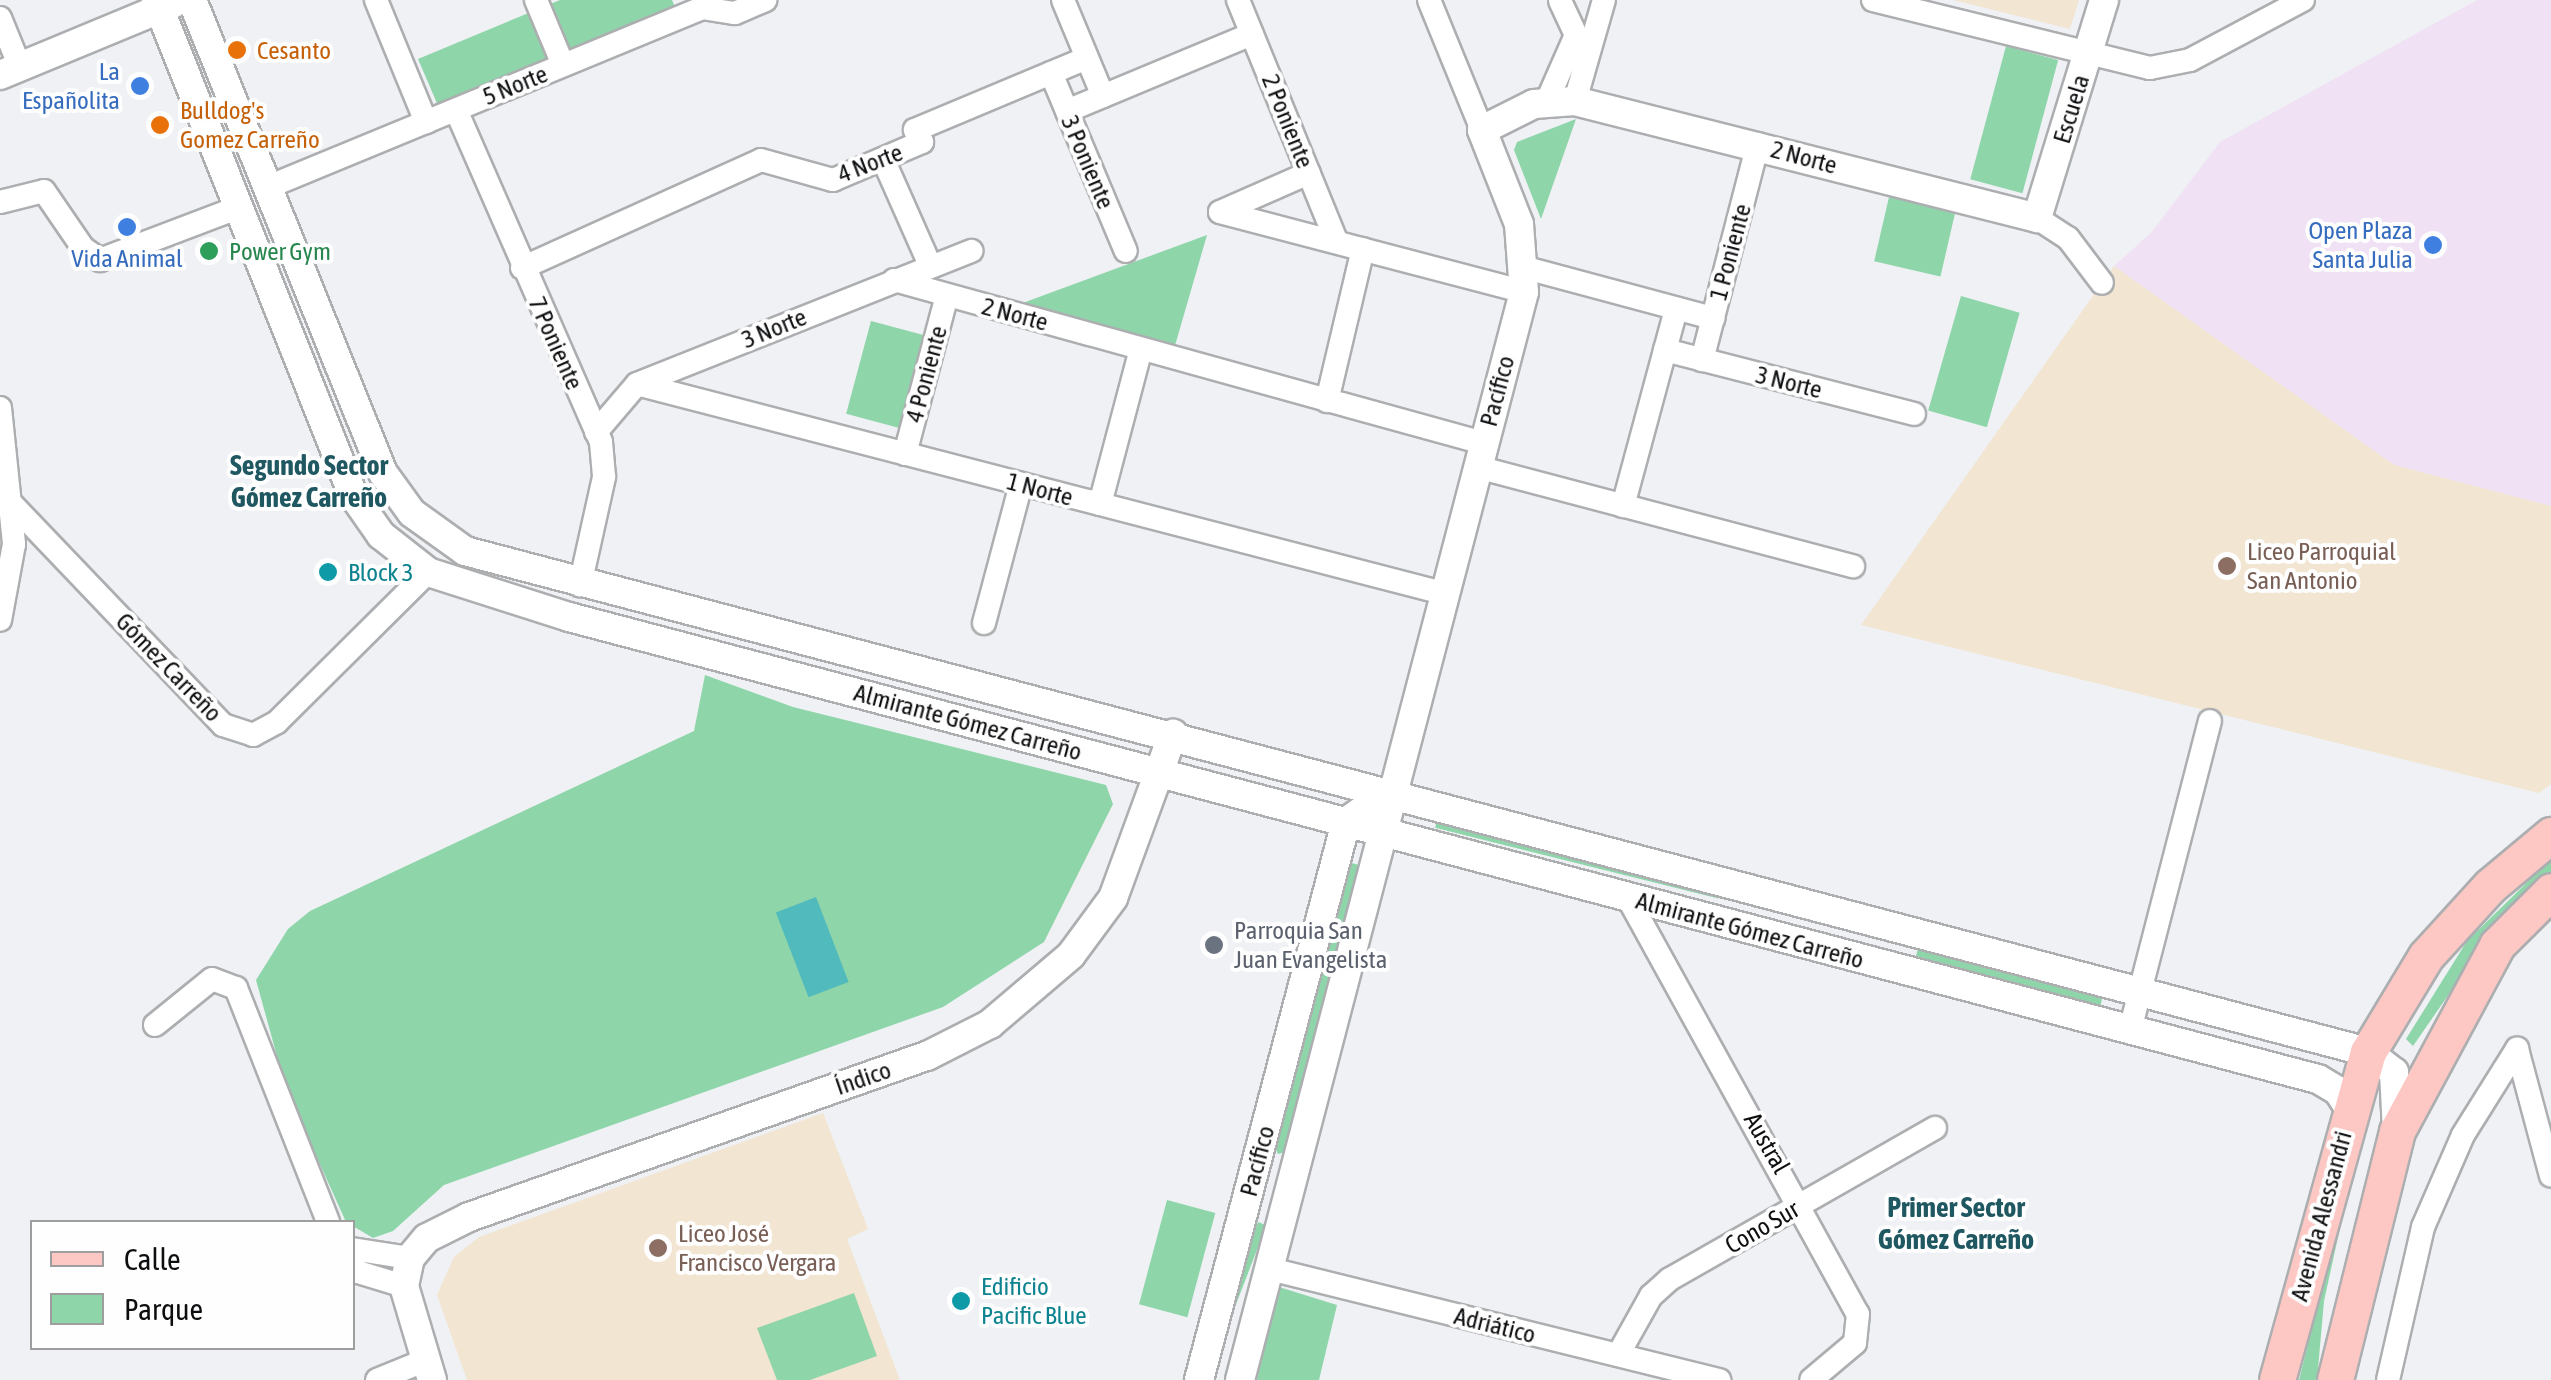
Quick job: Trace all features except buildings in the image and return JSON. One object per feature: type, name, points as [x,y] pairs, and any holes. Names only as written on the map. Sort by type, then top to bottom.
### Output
[{"type":"main road","name":"Avenida Alessandri","points":[[2277,1380],[2368,1052],[2426,956],[2490,886],[2551,835]]},
{"type":"main road","name":"Avenida Alessandri","points":[[2335,1380],[2397,1131],[2497,944],[2551,891]]},
{"type":"street","name":"Almirante Gómez Carreño","points":[[192,0],[396,494],[430,530],[465,551],[580,584],[1391,790],[2368,1052]]},
{"type":"street","points":[[376,0],[426,122]]},
{"type":"street","points":[[536,0],[563,66]]},
{"type":"street","name":"5 Norte","points":[[268,187],[563,66],[700,4],[735,12],[765,0]]},
{"type":"street","name":"3 Poniente","points":[[1063,0],[1103,96]]},
{"type":"street","name":"2 Poniente","points":[[1238,0],[1337,242]]},
{"type":"street","name":"Pacífico","points":[[1240,1380],[1387,835],[1391,790],[1525,280],[1519,224],[1429,0]]},
{"type":"street","points":[[1560,0],[1576,35],[1561,101]]},
{"type":"street","points":[[1482,130],[1561,101],[1604,0]]},
{"type":"street","points":[[1873,0],[2150,68],[2178,65],[2303,0]]},
{"type":"street","name":"Escuela","points":[[2038,218],[2104,0]]},
{"type":"street","name":"Almirante Gómez Carreño","points":[[165,3],[237,208],[352,495],[381,535],[428,572],[537,608],[2318,1080],[2338,1091],[2350,1111]]},
{"type":"street","points":[[0,18],[10,71],[165,3]]},
{"type":"street","points":[[1067,111],[1252,34]]},
{"type":"street","name":"4 Norte","points":[[522,268],[761,160],[833,180],[922,142],[915,130],[1087,58]]},
{"type":"street","name":"3 Poniente","points":[[1051,73],[1126,250]]},
{"type":"street","name":"2 Norte","points":[[1561,101],[1758,144],[2038,218],[2082,252],[2102,282]]},
{"type":"street","name":"7 Poniente","points":[[456,110],[596,432],[604,477],[580,584]]},
{"type":"street","name":"1 Poniente","points":[[1702,360],[1758,144]]},
{"type":"street","points":[[883,159],[930,265]]},
{"type":"street","points":[[1309,172],[1220,212],[1363,249],[1713,318]]},
{"type":"street","points":[[0,202],[44,191],[83,248],[100,260],[237,208]]},
{"type":"street","points":[[1328,401],[1363,249]]},
{"type":"street","name":"3 Norte","points":[[596,432],[638,384],[970,251]]},
{"type":"street","name":"2 Norte","points":[[894,280],[1328,401],[1623,506],[1853,566]]},
{"type":"street","name":"4 Poniente","points":[[905,454],[947,295]]},
{"type":"street","name":"1 Poniente","points":[[1623,506],[1676,309]]},
{"type":"street","points":[[1100,504],[1141,348]]},
{"type":"street","name":"3 Norte","points":[[1665,350],[1914,414]]},
{"type":"street","name":"1 Norte","points":[[638,384],[1443,594]]},
{"type":"street","points":[[0,408],[13,566],[0,620]]},
{"type":"street","points":[[984,623],[1021,484]]},
{"type":"street","name":"Gómez Carreño","points":[[8,500],[223,725],[252,735],[277,722],[428,572]]},
{"type":"street","points":[[2130,1030],[2210,721]]},
{"type":"street","name":"Índico","points":[[410,1258],[427,1238],[468,1216],[927,1056],[990,1024],[1046,981],[1094,928],[1114,898],[1163,774],[1174,734]]},
{"type":"street","points":[[1346,822],[1391,790]]},
{"type":"street","name":"Pacífico","points":[[1200,1380],[1346,822]]},
{"type":"street","points":[[1725,924],[1738,883]]},
{"type":"street","name":"Austral","points":[[1628,898],[1802,1204],[1861,1329],[1855,1343],[1811,1380]]},
{"type":"street","points":[[1884,966],[1896,924]]},
{"type":"street","points":[[155,1024],[212,979],[236,988],[327,1220]]},
{"type":"street","points":[[2388,1380],[2423,1227],[2464,1135],[2517,1049],[2551,1176]]},
{"type":"street","name":"Avenida Alessandri","points":[[2368,1052],[2394,1072],[2397,1131]]},
{"type":"street","name":"Cono Sur","points":[[1618,1355],[1650,1296],[1670,1279],[1935,1128]]},
{"type":"street","points":[[355,1249],[410,1258],[404,1286],[429,1370],[377,1380]]},
{"type":"street","points":[[355,1268],[404,1286]]},
{"type":"street","name":"Adriático","points":[[1270,1269],[1720,1380]]},
{"type":"shaded area","points":[[1953,0],[2079,0],[2070,29]]},
{"type":"shaded area","points":[[2477,0],[2551,0],[2551,506],[2394,465],[2114,266],[2151,233],[2220,142]]},
{"type":"shaded area","name":"Liceo Parroquial San Antonio","points":[[2114,266],[2394,465],[2551,506],[2551,784],[2539,793],[1861,625]]},
{"type":"shaded area","name":"Liceo José Francisco Vergara","points":[[823,1113],[868,1229],[847,1239],[900,1380],[467,1380],[437,1295],[454,1257],[479,1237]]},
{"type":"green space","points":[[560,0],[672,0],[676,10],[439,108],[418,59]]},
{"type":"green space","points":[[2006,46],[2058,60],[2022,193],[1970,179]]},
{"type":"green space","points":[[1576,119],[1541,219],[1514,150],[1517,142]]},
{"type":"green space","points":[[1889,197],[1955,212],[1940,277],[1874,261]]},
{"type":"green space","points":[[1207,235],[1174,349],[1009,308]]},
{"type":"green space","points":[[1961,296],[2020,313],[1987,427],[1928,410]]},
{"type":"green space","points":[[871,321],[927,336],[902,429],[846,414]]},
{"type":"green space","points":[[705,675],[793,707],[1106,785],[1113,804],[1044,942],[943,1007],[444,1185],[393,1231],[373,1238],[355,1227],[355,1220],[345,1220],[286,1089],[256,980],[288,929],[310,911],[694,731]]},
{"type":"green space","points":[[1437,820],[1720,891],[1718,898],[1435,828]]},
{"type":"green space","points":[[2551,859],[2551,875],[2492,932],[2413,1046],[2406,1039],[2467,941]]},
{"type":"green space","points":[[1348,862],[1359,865],[1285,1152],[1278,1154],[1275,1148]]},
{"type":"green space","points":[[1919,945],[2103,994],[2100,1008],[1916,956]]},
{"type":"green space","points":[[2364,1119],[2324,1301],[2317,1380],[2299,1380]]},
{"type":"green space","points":[[1167,1200],[1215,1213],[1187,1317],[1139,1304]]},
{"type":"green space","points":[[1258,1222],[1266,1225],[1208,1377],[1200,1374]]},
{"type":"green space","points":[[1279,1287],[1337,1305],[1319,1380],[1257,1380]]},
{"type":"green space","points":[[854,1293],[877,1356],[810,1380],[777,1380],[757,1328]]},
{"type":"water","points":[[816,897],[849,982],[808,997],[776,912]]},
{"type":"place","name":"Cesanto","points":[[237,50]]},
{"type":"place","name":"La Españolita","points":[[140,86]]},
{"type":"place","name":"Bulldog's Gomez Carreño","points":[[160,125]]},
{"type":"place","name":"Vida Animal","points":[[127,227]]},
{"type":"place","name":"Open Plaza Santa Julia","points":[[2433,245]]},
{"type":"place","name":"Power Gym","points":[[209,251]]},
{"type":"place","name":"Liceo Parroquial San Antonio","points":[[2227,566]]},
{"type":"place","name":"Block 3","points":[[328,572]]},
{"type":"place","name":"Parroquia San Juan Evangelista","points":[[1214,945]]},
{"type":"place","name":"Liceo José Francisco Vergara","points":[[658,1248]]},
{"type":"place","name":"Edificio Pacific Blue","points":[[961,1301]]},
{"type":"district","name":"Segundo Sector Gómez Carreño","points":[[309,481]]},
{"type":"district","name":"Primer Sector Gómez Carreño","points":[[1956,1223]]}]
